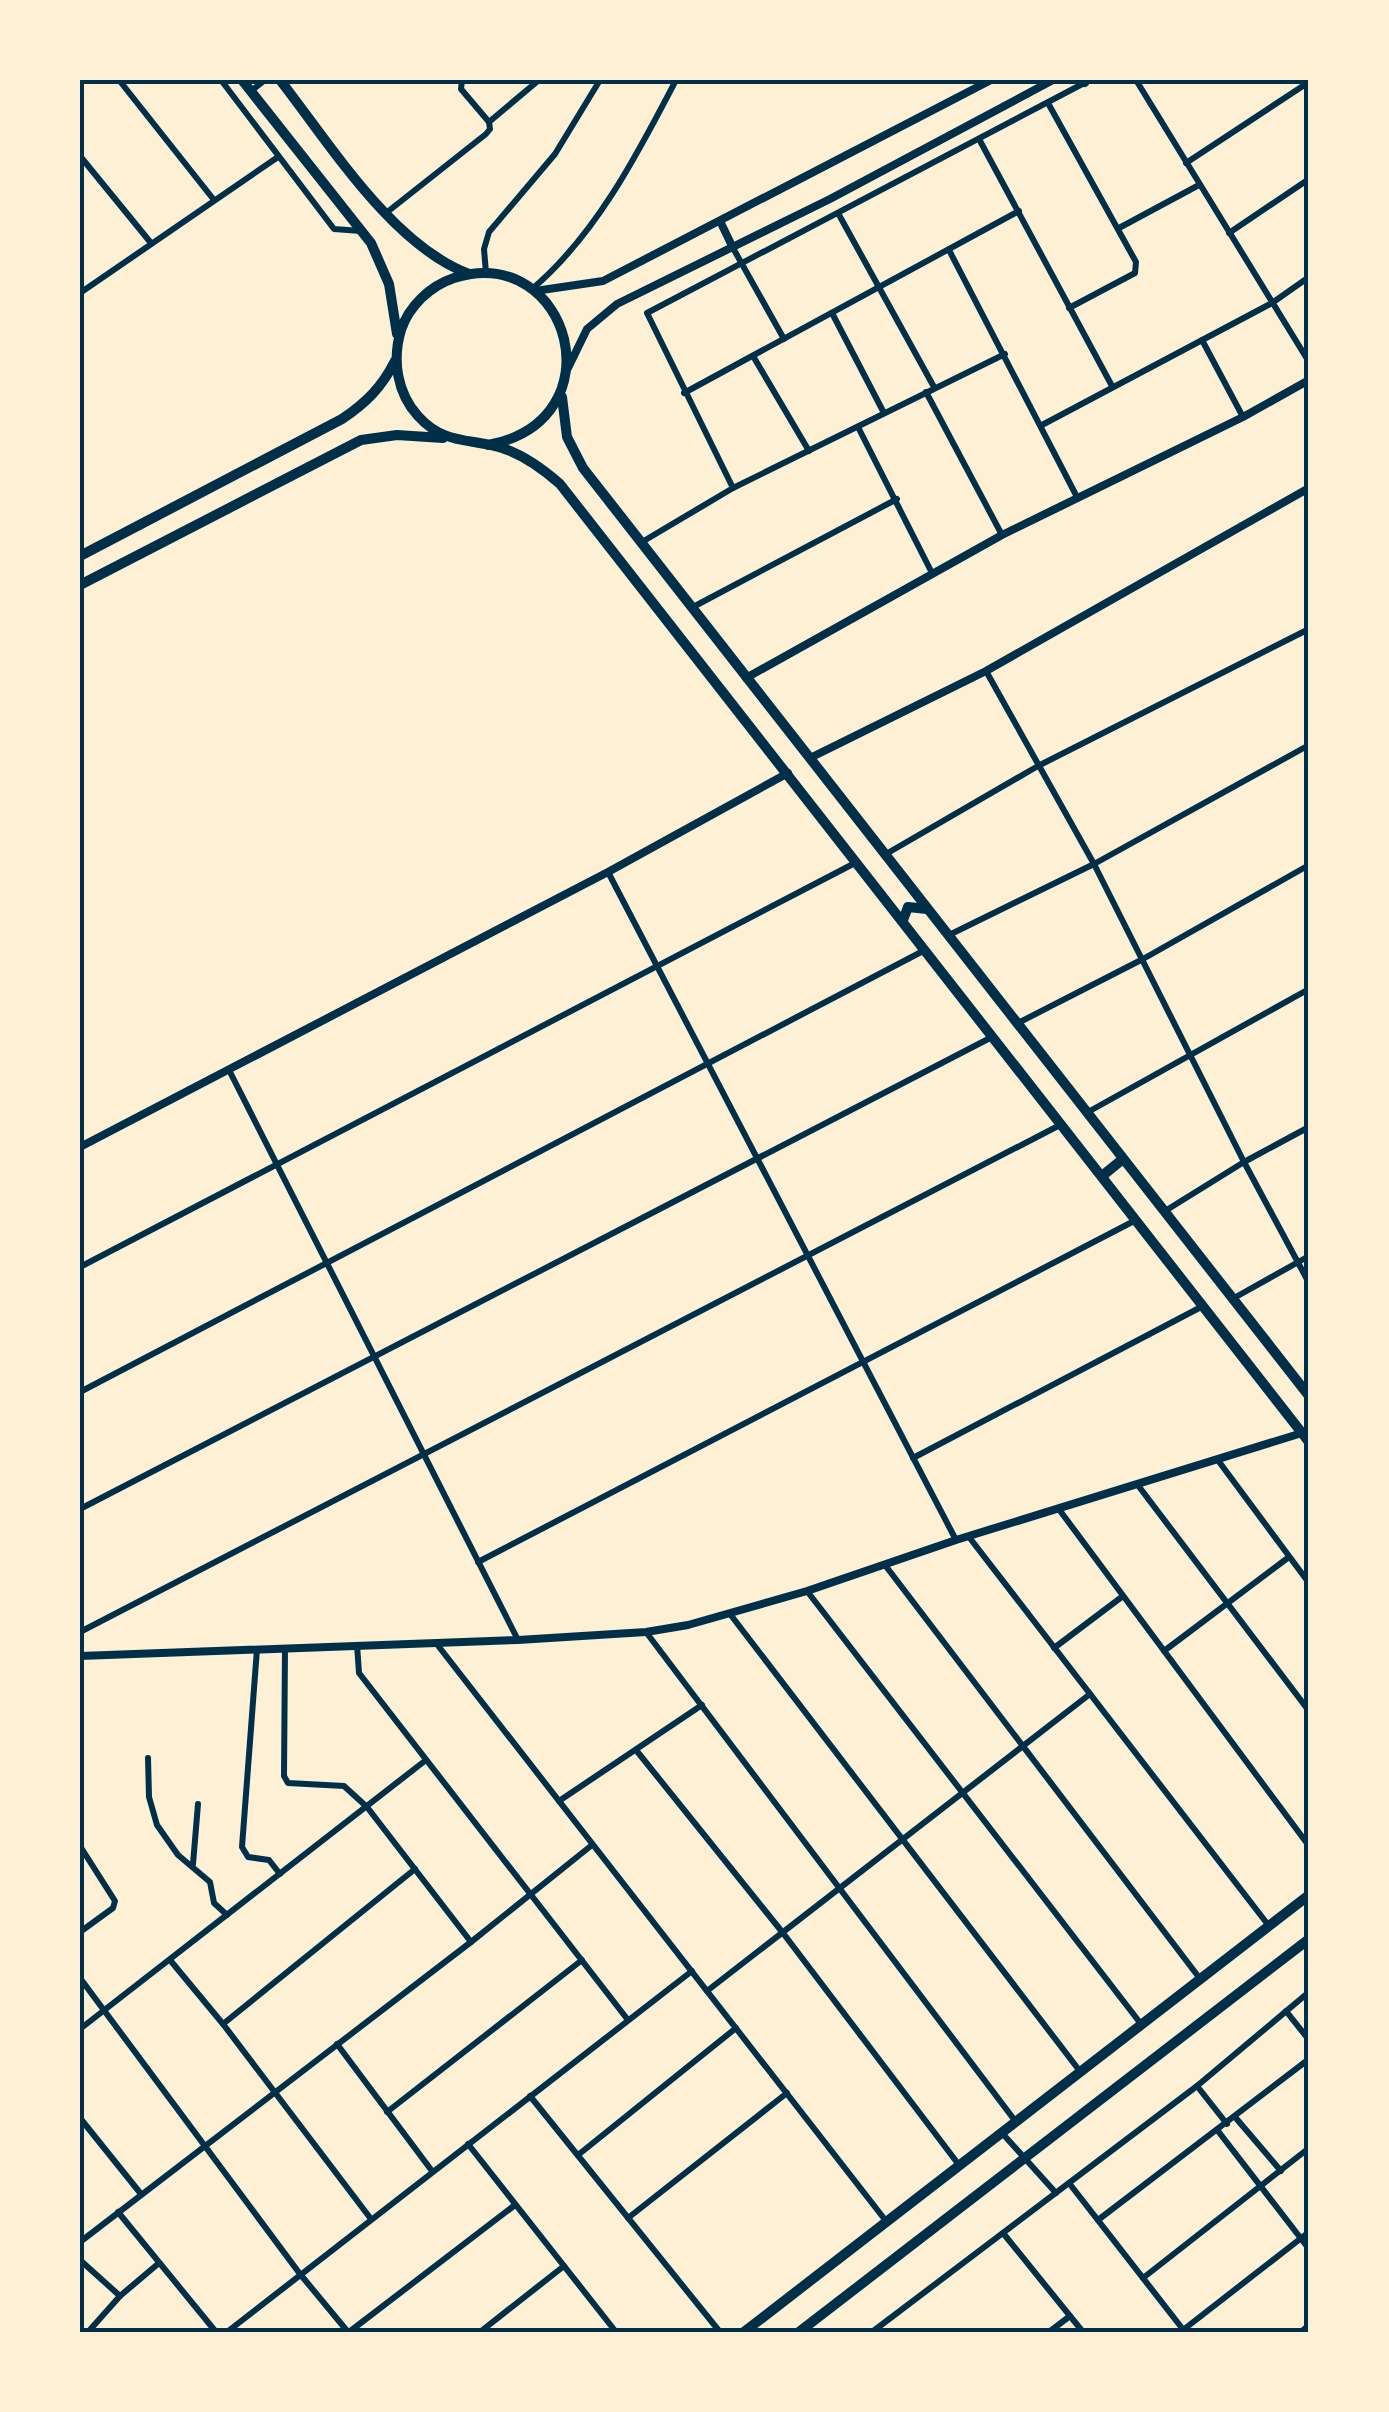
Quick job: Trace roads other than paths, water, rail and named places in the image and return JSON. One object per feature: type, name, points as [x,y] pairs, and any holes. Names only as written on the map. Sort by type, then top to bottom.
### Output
[{"type":"main road","points":[[242,80],[362,231],[389,284],[398,342]]},
{"type":"main road","points":[[280,80],[386,213],[426,253],[470,274]]},
{"type":"main road","points":[[80,556],[342,419],[371,398],[396,360],[404,322],[415,304],[449,280],[486,274],[502,276],[533,290],[547,303],[564,333],[568,368],[562,390],[564,426],[576,458],[1309,1396]]},
{"type":"main road","points":[[396,360],[406,400],[434,430],[452,440]]},
{"type":"main road","points":[[488,445],[507,441],[540,422],[562,390]]},
{"type":"main road","points":[[80,585],[361,440],[416,434],[488,445],[527,459],[560,484],[1306,1437]]},
{"type":"main road","points":[[893,907],[907,900],[911,888]]},
{"type":"main road","points":[[903,920],[908,906],[928,910]]},
{"type":"main road","points":[[1102,1176],[1124,1159]]},
{"type":"main road","points":[[744,2332],[1309,1895]]},
{"type":"main road","points":[[800,2332],[1309,1939]]},
{"type":"street","points":[[118,80],[214,200]]},
{"type":"street","points":[[222,80],[334,229],[362,231]]},
{"type":"street","points":[[251,92],[264,80]]},
{"type":"street","points":[[386,213],[490,129],[462,89],[462,80]]},
{"type":"street","points":[[488,122],[539,80]]},
{"type":"street","points":[[486,274],[484,249],[489,232],[555,154],[600,80]]},
{"type":"street","points":[[533,290],[561,262],[618,182],[675,80]]},
{"type":"street","points":[[533,290],[603,281],[990,80]]},
{"type":"street","points":[[568,368],[580,339],[604,312],[1053,80]]},
{"type":"street","points":[[1136,80],[1309,362]]},
{"type":"street","points":[[733,488],[646,314],[1086,81]]},
{"type":"street","points":[[1186,163],[1309,82]]},
{"type":"street","points":[[1048,103],[1136,262],[1135,273],[1069,308]]},
{"type":"street","points":[[979,138],[1112,386]]},
{"type":"street","points":[[80,156],[151,244]]},
{"type":"street","points":[[80,293],[278,157]]},
{"type":"street","points":[[1229,233],[1309,179]]},
{"type":"street","points":[[1119,228],[1199,185]]},
{"type":"street","points":[[684,393],[1019,211]]},
{"type":"street","points":[[838,213],[1002,534]]},
{"type":"street","points":[[720,221],[784,340]]},
{"type":"street","points":[[949,250],[1078,496]]},
{"type":"street","points":[[80,276],[88,287]]},
{"type":"street","points":[[1042,425],[1272,303],[1309,277]]},
{"type":"street","points":[[832,313],[884,413]]},
{"type":"street","points":[[1202,340],[1243,417]]},
{"type":"street","points":[[640,542],[733,488],[1005,354]]},
{"type":"street","points":[[753,356],[810,451]]},
{"type":"street","points":[[746,678],[1002,534],[1243,417],[1309,380]]},
{"type":"street","points":[[858,426],[932,574]]},
{"type":"street","points":[[810,758],[986,671],[1309,488]]},
{"type":"street","points":[[692,608],[896,499]]},
{"type":"street","points":[[885,855],[1038,766],[1309,629]]},
{"type":"street","points":[[986,671],[1094,864],[1309,1282]]},
{"type":"street","points":[[948,936],[1094,864],[1309,746]]},
{"type":"street","points":[[80,1147],[788,774]]},
{"type":"street","points":[[80,1267],[857,862]]},
{"type":"street","points":[[1017,1024],[1144,959],[1309,865]]},
{"type":"street","points":[[608,872],[956,1540]]},
{"type":"street","points":[[80,1392],[926,950]]},
{"type":"street","points":[[1088,1112],[1309,989]]},
{"type":"street","points":[[80,1509],[992,1036]]},
{"type":"street","points":[[229,1070],[518,1640]]},
{"type":"street","points":[[80,1632],[1060,1124]]},
{"type":"street","points":[[1164,1212],[1244,1162],[1309,1128]]},
{"type":"street","points":[[478,1562],[1136,1220]]},
{"type":"street","points":[[1232,1299],[1309,1256]]},
{"type":"street","points":[[913,1458],[1203,1306]]},
{"type":"street","points":[[80,1656],[646,1632],[730,1614],[1058,1508],[1218,1459],[1306,1437]]},
{"type":"street","points":[[1218,1459],[1309,1583]]},
{"type":"street","points":[[1137,1484],[1309,1710]]},
{"type":"street","points":[[1058,1508],[1309,1846]]},
{"type":"street","points":[[969,1537],[1270,1927]]},
{"type":"street","points":[[1164,1650],[1289,1556]]},
{"type":"street","points":[[885,1564],[1200,1980]]},
{"type":"street","points":[[807,1591],[1142,2025]]},
{"type":"street","points":[[1054,1648],[1123,1596]]},
{"type":"street","points":[[730,1614],[1079,2070]]},
{"type":"street","points":[[646,1632],[1016,2122]]},
{"type":"street","points":[[436,1643],[887,2222]]},
{"type":"street","points":[[357,1646],[359,1674],[628,2020]]},
{"type":"street","points":[[285,1648],[284,1776],[288,1783],[344,1786],[367,1806],[472,1942]]},
{"type":"street","points":[[257,1649],[242,1847],[248,1857],[270,1860],[280,1874]]},
{"type":"street","points":[[708,1991],[1090,1694]]},
{"type":"street","points":[[559,1801],[702,1706]]},
{"type":"street","points":[[636,1750],[783,1932],[960,2166]]},
{"type":"street","points":[[148,1758],[154,1819],[178,1855],[210,1882],[214,1903],[227,1915]]},
{"type":"street","points":[[80,2029],[426,1760]]},
{"type":"street","points":[[193,1865],[198,1804]]},
{"type":"street","points":[[80,2242],[472,1942],[593,1844]]},
{"type":"street","points":[[80,1846],[115,1902],[113,1908],[80,1932]]},
{"type":"street","points":[[224,2024],[415,1869]]},
{"type":"street","points":[[170,1960],[224,2024],[371,2219]]},
{"type":"street","points":[[387,2112],[582,1960]]},
{"type":"street","points":[[227,2332],[692,1971]]},
{"type":"street","points":[[80,1978],[300,2274],[348,2332],[515,2204]]},
{"type":"street","points":[[872,2332],[1197,2086],[1309,1992]]},
{"type":"street","points":[[1286,2011],[1309,2040]]},
{"type":"street","points":[[578,2155],[736,2028]]},
{"type":"street","points":[[338,2044],[432,2172]]},
{"type":"street","points":[[1098,2220],[1309,2059]]},
{"type":"street","points":[[1197,2086],[1227,2124]]},
{"type":"street","points":[[628,2218],[787,2093]]},
{"type":"street","points":[[530,2096],[720,2332]]},
{"type":"street","points":[[1235,2117],[1281,2170]]},
{"type":"street","points":[[82,2125],[141,2194]]},
{"type":"street","points":[[1218,2131],[1309,2249]]},
{"type":"street","points":[[1002,2133],[1056,2193]]},
{"type":"street","points":[[468,2144],[616,2332]]},
{"type":"street","points":[[1143,2278],[1309,2148]]},
{"type":"street","points":[[1068,2183],[1184,2331],[1309,2232]]},
{"type":"street","points":[[118,2212],[216,2332]]},
{"type":"street","points":[[1003,2232],[1083,2332]]},
{"type":"street","points":[[80,2260],[120,2296]]},
{"type":"street","points":[[88,2332],[120,2296],[159,2264]]},
{"type":"street","points":[[480,2332],[564,2266]]},
{"type":"street","points":[[1050,2332],[1070,2316]]},
{"type":"street","points":[[1301,2332],[1309,2325]]}]
